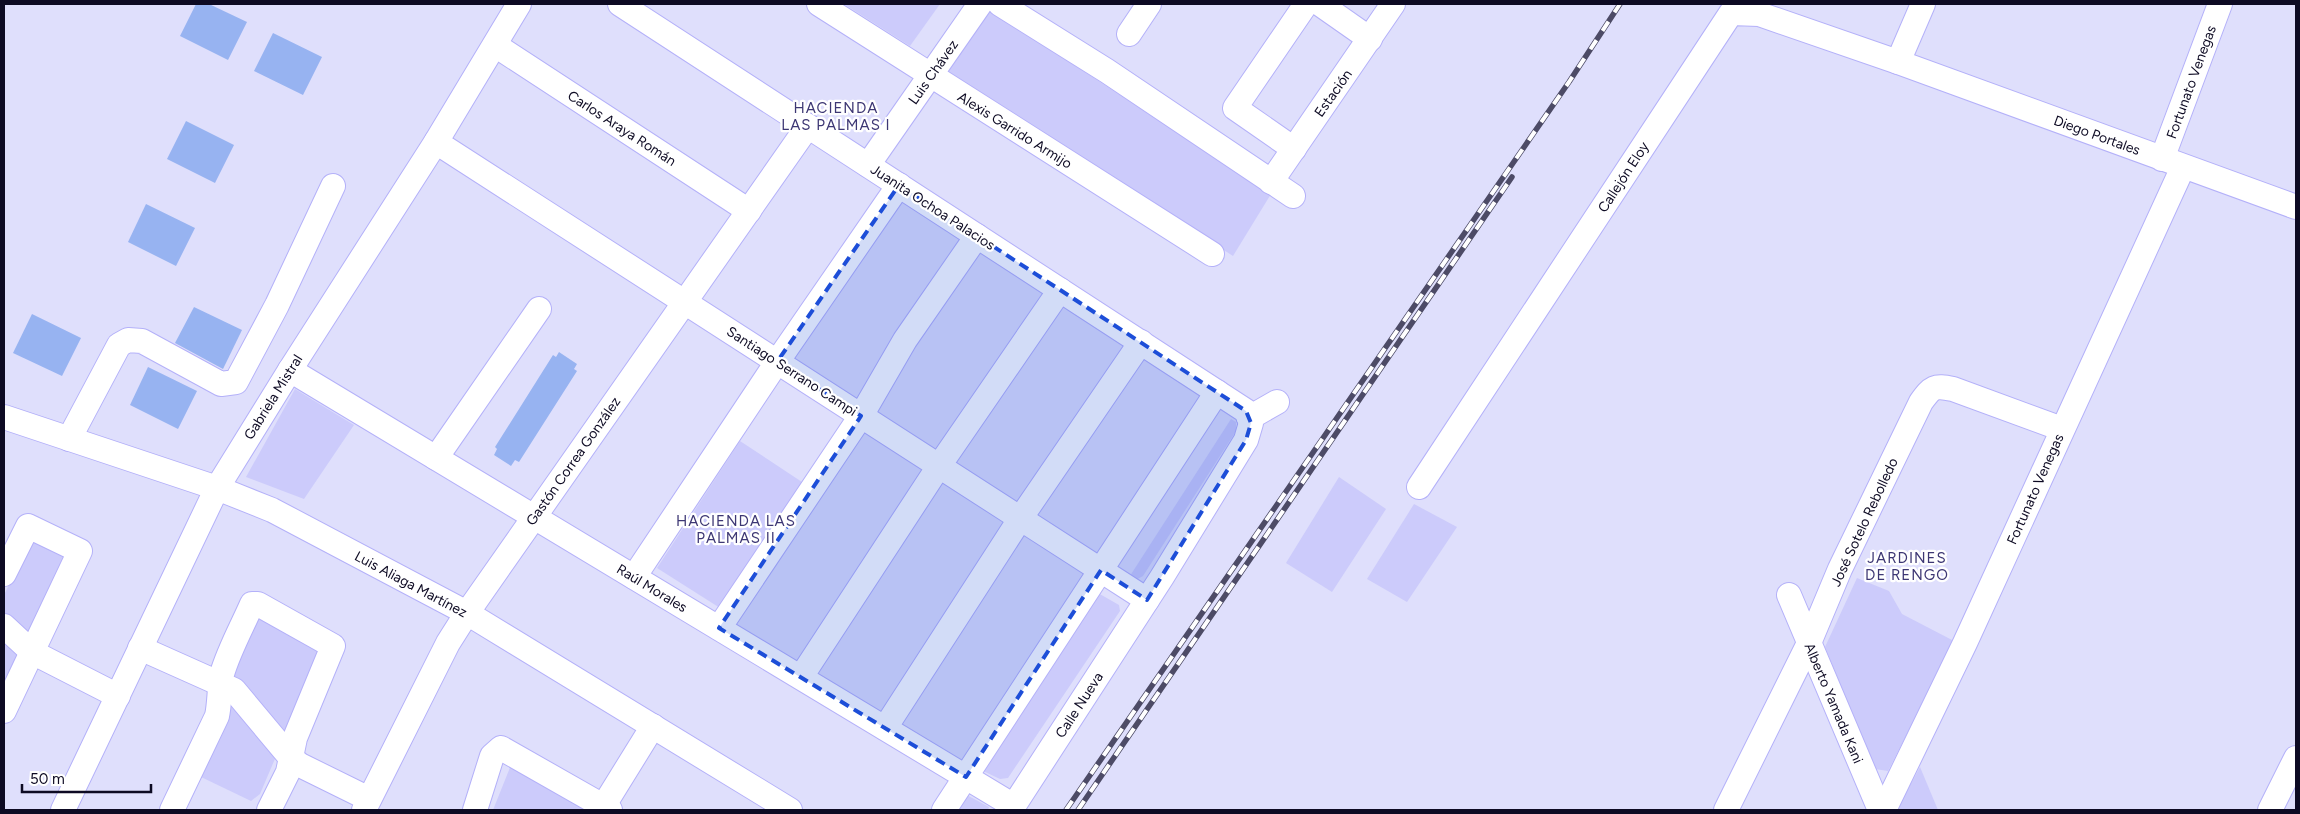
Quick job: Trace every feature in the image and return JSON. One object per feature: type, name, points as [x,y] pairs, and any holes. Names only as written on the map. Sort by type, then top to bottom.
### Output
[{"type":"street","name":"Gabriela Mistral","points":[[63,810],[217,488],[436,142],[519,4]]},
{"type":"street","name":"Juanita Ochoa Palacios","points":[[620,4],[1141,342],[1248,414]]},
{"type":"street","name":"Alexis Garrido Armijo","points":[[819,4],[1212,254]]},
{"type":"street","name":"Luis Chávez","points":[[868,164],[980,4]]},
{"type":"street","points":[[1000,4],[1107,71],[1293,196]]},
{"type":"street","points":[[1129,34],[1149,4]]},
{"type":"street","points":[[1294,149],[1234,108],[1306,4]]},
{"type":"street","points":[[1320,4],[1370,39]]},
{"type":"street","name":"Estación","points":[[1271,182],[1393,4]]},
{"type":"street","points":[[1898,62],[1923,4]]},
{"type":"street","name":"Fortunato Venegas","points":[[1882,810],[1965,643],[2062,429],[2173,163],[2220,4]]},
{"type":"street","name":"Callejón Eloy","points":[[1419,488],[1731,13],[1759,14],[1898,62]]},
{"type":"street","name":"Carlos Araya Román","points":[[495,45],[749,211]]},
{"type":"street","name":"Diego Portales","points":[[1898,62],[2296,206]]},
{"type":"street","name":"Gastón Correa González","points":[[367,804],[448,643],[467,613],[808,126]]},
{"type":"street","name":"Santiago Serrano Campi","points":[[436,142],[1146,600]]},
{"type":"street","points":[[634,577],[777,362],[899,185]]},
{"type":"street","points":[[68,439],[119,345],[128,340],[142,341],[221,384],[236,382],[281,296],[333,186]]},
{"type":"street","points":[[719,628],[861,416],[905,340],[978,236]]},
{"type":"street","points":[[801,677],[938,466],[1060,290]]},
{"type":"street","points":[[436,458],[539,309]]},
{"type":"street","points":[[884,728],[1020,518],[1141,342]]},
{"type":"street","name":"Raúl Morales","points":[[290,370],[966,777],[1012,808]]},
{"type":"street","name":"José Sotelo Rebolledo","points":[[1726,810],[1808,643],[1840,570],[1921,402],[1930,390],[1940,386],[2062,429]]},
{"type":"street","points":[[944,810],[1217,392]]},
{"type":"street","points":[[1248,414],[1277,402]]},
{"type":"street","name":"Calle Nueva","points":[[1012,808],[1246,440],[1251,423],[1248,414]]},
{"type":"street","name":"Luis Aliaga Martínez","points":[[4,418],[217,488],[272,510],[467,613],[790,810]]},
{"type":"street","points":[[4,574],[28,526],[80,551],[4,711]]},
{"type":"street","name":"Alberto Yamada Kani","points":[[1789,595],[1808,643],[1882,810]]},
{"type":"street","points":[[172,810],[217,716],[221,700],[220,684],[223,671],[252,604],[258,604],[333,646],[295,738],[288,772],[269,810]]},
{"type":"street","points":[[4,626],[32,652],[118,696]]},
{"type":"street","points":[[140,648],[234,690],[290,757],[300,765],[367,804]]},
{"type":"street","points":[[475,810],[492,756],[501,748],[605,809],[653,726]]},
{"type":"street","points":[[2270,810],[2295,765]]},
{"type":"highlighted area","points":[[899,185],[1246,411],[1251,423],[1246,440],[1147,600],[1101,570],[966,777],[719,628],[861,416],[777,362]]},
{"type":"shaded area","points":[[844,4],[940,4],[910,46]]},
{"type":"shaded area","points":[[965,4],[981,4],[1271,194],[1233,256],[927,58]]},
{"type":"shaded area","points":[[295,389],[354,425],[304,499],[246,477]]},
{"type":"shaded area","points":[[1231,419],[1236,422],[1236,431],[1143,576],[1134,581],[1128,579]]},
{"type":"shaded area","points":[[740,441],[802,482],[720,608],[657,568]]},
{"type":"shaded area","points":[[1339,477],[1386,509],[1332,592],[1286,563]]},
{"type":"shaded area","points":[[1414,504],[1457,527],[1407,602],[1367,579]]},
{"type":"shaded area","points":[[31,539],[65,557],[4,687],[4,595]]},
{"type":"shaded area","points":[[1857,578],[1889,591],[1902,614],[1954,641],[1888,771],[1875,769],[1825,647]]},
{"type":"shaded area","points":[[1098,593],[1119,605],[1120,611],[1008,778],[1000,779],[981,770]]},
{"type":"shaded area","points":[[253,615],[320,643],[320,653],[260,794],[251,801],[201,777],[226,684]]},
{"type":"shaded area","points":[[511,765],[589,810],[493,810]]},
{"type":"shaded area","points":[[1920,767],[1938,810],[1897,810]]},
{"type":"shaded area","points":[[963,793],[989,807],[988,810],[952,810]]},
{"type":"building","points":[[196,4],[209,4],[247,22],[228,60],[180,36]]},
{"type":"building","points":[[273,33],[322,57],[303,95],[254,71]]},
{"type":"building","points":[[186,121],[234,145],[215,183],[167,159]]},
{"type":"building","points":[[146,204],[195,228],[176,266],[128,242]]},
{"type":"building","points":[[194,307],[242,330],[223,369],[175,343]]},
{"type":"building","points":[[32,314],[81,338],[62,376],[13,353]]},
{"type":"building","points":[[559,352],[577,364],[574,369],[577,371],[519,462],[515,460],[511,466],[494,455],[497,449],[495,447],[553,355],[556,357]]},
{"type":"building","points":[[148,367],[197,391],[178,429],[130,405]]},
{"type":"railway","points":[[1066,810],[1569,82],[1620,4]]},
{"type":"railway","points":[[1078,810],[1512,177]]},
{"type":"district","name":"HACIENDA LAS PALMAS I","points":[[836,116]]},
{"type":"district","name":"HACIENDA LAS PALMAS II","points":[[736,530]]},
{"type":"district","name":"JARDINES DE RENGO","points":[[1907,566]]}]
